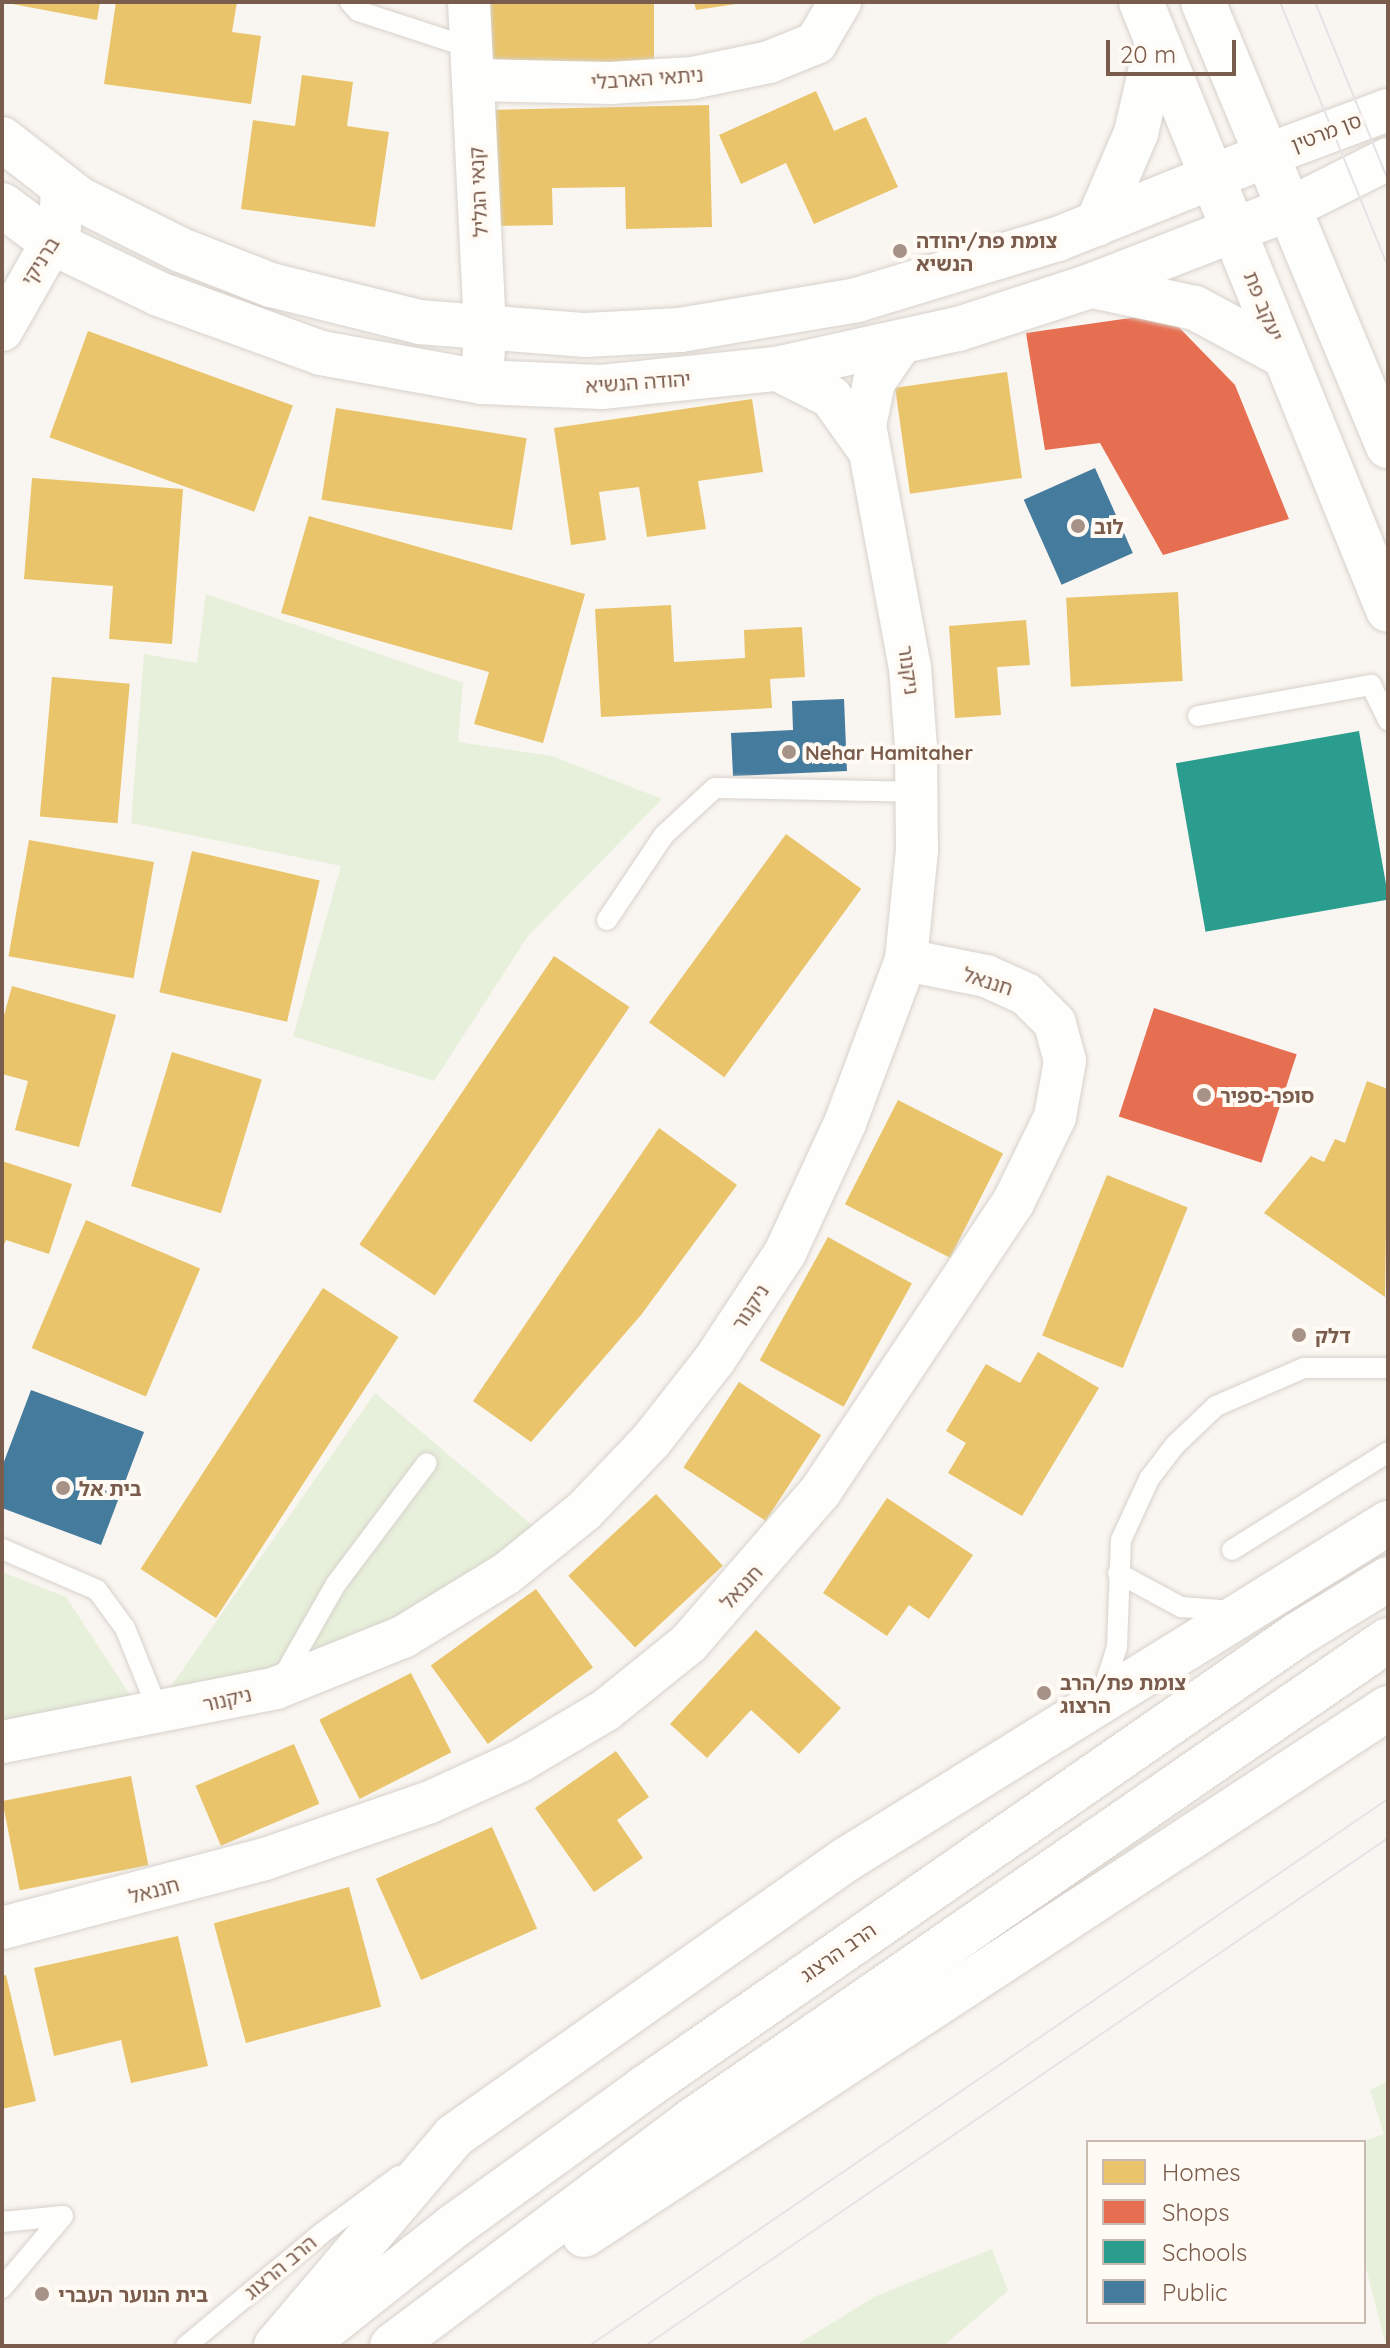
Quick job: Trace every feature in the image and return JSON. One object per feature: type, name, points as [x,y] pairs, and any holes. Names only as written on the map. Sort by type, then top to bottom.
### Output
[{"type":"main road","name":"יעקב פת","points":[[1141,2],[1388,610]]},
{"type":"main road","points":[[1203,2],[1286,210],[1388,446]]},
{"type":"main road","points":[[1097,224],[1136,133],[1157,42]]},
{"type":"main road","points":[[2,139],[62,188],[181,250],[271,285],[351,308],[485,331],[585,335],[756,319],[945,277],[1097,224],[1264,156]]},
{"type":"main road","name":"יהודה הנשיא","points":[[2,205],[53,243],[159,294],[321,353],[482,382],[601,387],[776,369],[901,343],[1090,286],[1286,210]]},
{"type":"main road","points":[[1090,286],[1195,308],[1284,356]]},
{"type":"main road","points":[[276,2346],[454,2136],[847,1859],[1388,1523]]},
{"type":"main road","name":"הרב הרצוג","points":[[303,2346],[454,2226],[643,2089],[1297,1635],[1388,1579]]},
{"type":"main road","points":[[402,2337],[978,1919],[1388,1640]]},
{"type":"main road","points":[[402,2337],[584,2235],[1388,1708]]},
{"type":"street","name":"קנאי הגליל","points":[[469,2],[485,331],[482,382]]},
{"type":"street","name":"ניתאי הארבלי","points":[[472,64],[610,83],[707,75],[769,62],[816,43],[840,2]]},
{"type":"street","name":"סן מרטין","points":[[1264,156],[1388,110]]},
{"type":"street","points":[[1286,210],[1388,159]]},
{"type":"street","name":"ברניקי","points":[[2,330],[53,243],[62,218],[62,188]]},
{"type":"street","name":"ניקנור","points":[[2,1742],[160,1715],[276,1688],[403,1637],[506,1574],[584,1511],[650,1442],[715,1359],[785,1253],[845,1123],[906,960],[917,792],[910,668],[865,445],[869,396],[882,366],[901,343]]},
{"type":"street","name":"ניקנור","points":[[776,369],[831,397],[865,445]]},
{"type":"street","name":"חננאל","points":[[2,1928],[262,1860],[428,1803],[520,1761],[606,1710],[699,1632],[820,1492],[889,1393],[1013,1203],[1055,1117],[1065,1061],[1055,1023],[1026,994],[986,976],[906,960]]},
{"type":"lane","points":[[350,2],[358,11],[472,64]]},
{"type":"lane","points":[[1198,716],[1371,685],[1388,720]]},
{"type":"lane","points":[[607,920],[664,835],[715,788],[917,792]]},
{"type":"lane","points":[[1097,1706],[1117,1647],[1121,1540],[1149,1479],[1216,1406],[1304,1368],[1388,1368]]},
{"type":"lane","points":[[1232,1550],[1388,1452]]},
{"type":"lane","points":[[276,1688],[336,1584],[427,1463]]},
{"type":"lane","points":[[2,1549],[97,1590],[125,1628],[160,1715]]},
{"type":"lane","points":[[1118,1573],[1181,1607],[1241,1612]]},
{"type":"lane","name":"הרב הרצוג","points":[[186,2346],[322,2233],[454,2136]]},
{"type":"lane","points":[[2,2222],[63,2216],[2,2288]]},
{"type":"green space","points":[[206,594],[463,683],[458,742],[552,756],[662,799],[528,936],[434,1081],[293,1036],[341,866],[131,823],[144,654],[197,663]]},
{"type":"green space","points":[[375,1393],[537,1529],[426,1607],[268,1674],[163,1698]]},
{"type":"green space","points":[[2,1572],[66,1597],[138,1707],[2,1729]]},
{"type":"green space","points":[[1388,2081],[1388,2346],[1366,2268],[1366,2141],[1384,2134],[1370,2090]]},
{"type":"green space","points":[[992,2249],[1008,2291],[943,2346],[795,2346],[874,2297]]},
{"type":"building: Homes","points":[[2,2],[100,2],[97,20]]},
{"type":"building: Homes","points":[[116,2],[237,2],[232,32],[261,36],[251,104],[104,84]]},
{"type":"building: Homes","points":[[486,2],[654,2],[654,66],[486,66]]},
{"type":"building: Homes","points":[[694,2],[736,2],[736,4],[696,10]]},
{"type":"building: Homes","points":[[302,75],[353,82],[347,126],[389,132],[375,227],[241,209],[253,120],[295,126]]},
{"type":"building: Homes","points":[[816,91],[834,131],[866,117],[898,187],[814,224],[786,163],[741,184],[719,135]]},
{"type":"building: Homes","points":[[709,105],[712,227],[626,229],[625,187],[552,188],[553,225],[493,226],[491,110]]},
{"type":"building: Homes","points":[[88,331],[293,406],[254,512],[49,437]]},
{"type":"building: Homes","points":[[1007,372],[1022,478],[910,494],[895,388]]},
{"type":"building: Homes","points":[[752,399],[763,472],[698,481],[706,529],[647,537],[639,487],[599,492],[606,540],[571,545],[554,428]]},
{"type":"building: Homes","points":[[336,408],[527,438],[512,530],[321,500]]},
{"type":"building: Homes","points":[[32,478],[183,489],[172,644],[109,639],[113,586],[24,579]]},
{"type":"building: Homes","points":[[309,516],[585,594],[543,743],[474,724],[489,672],[281,613]]},
{"type":"building: Homes","points":[[1178,592],[1183,681],[1071,687],[1066,598]]},
{"type":"building: Homes","points":[[671,605],[674,662],[745,658],[744,630],[802,627],[805,677],[770,679],[772,708],[601,717],[595,609]]},
{"type":"building: Homes","points":[[1026,620],[1030,665],[997,667],[1001,715],[955,718],[949,626]]},
{"type":"building: Homes","points":[[52,677],[130,684],[118,823],[40,816]]},
{"type":"building: Homes","points":[[786,834],[861,889],[724,1077],[649,1023]]},
{"type":"building: Homes","points":[[29,840],[154,862],[134,978],[9,956]]},
{"type":"building: Homes","points":[[192,851],[320,880],[287,1022],[159,992]]},
{"type":"building: Homes","points":[[554,956],[629,1007],[435,1295],[359,1245]]},
{"type":"building: Homes","points":[[12,986],[116,1015],[79,1147],[15,1130],[28,1081],[2,1074],[2,1023]]},
{"type":"building: Homes","points":[[172,1052],[262,1079],[221,1213],[131,1186]]},
{"type":"building: Homes","points":[[1367,1081],[1388,1089],[1385,1297],[1264,1213],[1311,1156],[1324,1162],[1335,1139],[1345,1143]]},
{"type":"building: Homes","points":[[898,1100],[1003,1154],[950,1258],[845,1204]]},
{"type":"building: Homes","points":[[659,1128],[737,1185],[641,1315],[531,1442],[473,1401]]},
{"type":"building: Homes","points":[[2,1161],[72,1184],[49,1254],[6,1240],[2,1249]]},
{"type":"building: Homes","points":[[1107,1175],[1188,1208],[1123,1368],[1042,1335]]},
{"type":"building: Homes","points":[[86,1220],[200,1268],[146,1396],[32,1348]]},
{"type":"building: Homes","points":[[828,1237],[912,1284],[844,1407],[760,1360]]},
{"type":"building: Homes","points":[[323,1288],[398,1337],[216,1618],[141,1569]]},
{"type":"building: Homes","points":[[1038,1352],[1099,1388],[1022,1516],[948,1473],[966,1443],[946,1431],[986,1364],[1020,1383]]},
{"type":"building: Homes","points":[[739,1382],[821,1435],[766,1521],[683,1468]]},
{"type":"building: Homes","points":[[656,1494],[723,1566],[635,1648],[568,1576]]},
{"type":"building: Homes","points":[[887,1498],[973,1555],[929,1619],[909,1605],[887,1636],[823,1593]]},
{"type":"building: Homes","points":[[536,1589],[593,1667],[488,1744],[431,1665]]},
{"type":"building: Homes","points":[[756,1630],[841,1708],[799,1754],[751,1710],[707,1758],[670,1724]]},
{"type":"building: Homes","points":[[411,1673],[451,1752],[360,1799],[319,1720]]},
{"type":"building: Homes","points":[[294,1744],[319,1804],[221,1846],[196,1786]]},
{"type":"building: Homes","points":[[616,1751],[649,1797],[617,1820],[643,1858],[594,1892],[535,1808]]},
{"type":"building: Homes","points":[[131,1776],[148,1865],[20,1890],[2,1801]]},
{"type":"building: Homes","points":[[492,1827],[537,1928],[421,1980],[376,1879]]},
{"type":"building: Homes","points":[[349,1887],[381,2007],[246,2043],[214,1923]]},
{"type":"building: Homes","points":[[178,1936],[208,2066],[131,2083],[121,2040],[54,2056],[34,1968]]},
{"type":"building: Homes","points":[[6,1975],[36,2101],[2,2109],[2,1976]]},
{"type":"building: Shops","points":[[1165,313],[1235,385],[1289,519],[1163,555],[1100,443],[1045,450],[1026,333]]},
{"type":"building: Shops","name":"סופר-ספיר","points":[[1154,1008],[1297,1054],[1261,1163],[1119,1116]]},
{"type":"building: Schools","points":[[1359,731],[1388,900],[1206,932],[1176,763]]},
{"type":"building: Public","name":"לוב","points":[[1095,468],[1133,553],[1062,585],[1024,500]]},
{"type":"building: Public","name":"Nehar Hamitaher","points":[[844,699],[847,771],[733,776],[731,733],[793,730],[792,701]]},
{"type":"building: Public","name":"בית אל","points":[[31,1390],[144,1432],[101,1545],[2,1508],[2,1467]]},
{"type":"tram line","points":[[1280,2],[1388,266]]},
{"type":"tram line","points":[[1315,2],[1388,180]]},
{"type":"tram line","points":[[589,2346],[1388,1799]]},
{"type":"tram line","points":[[645,2346],[1388,1838]]},
{"type":"place","name":"צומת פת/יהודה הנשיא","points":[[900,251]]},
{"type":"place","name":"לוב","points":[[1078,526]]},
{"type":"place","name":"Nehar Hamitaher","points":[[789,752]]},
{"type":"place","name":"סופר-ספיר","points":[[1204,1095]]},
{"type":"place","name":"דלק","points":[[1299,1335]]},
{"type":"place","name":"בית אל","points":[[63,1488]]},
{"type":"place","name":"צומת פת/הרב הרצוג","points":[[1044,1693]]},
{"type":"place","name":"בית הנוער העברי","points":[[42,2294]]}]
